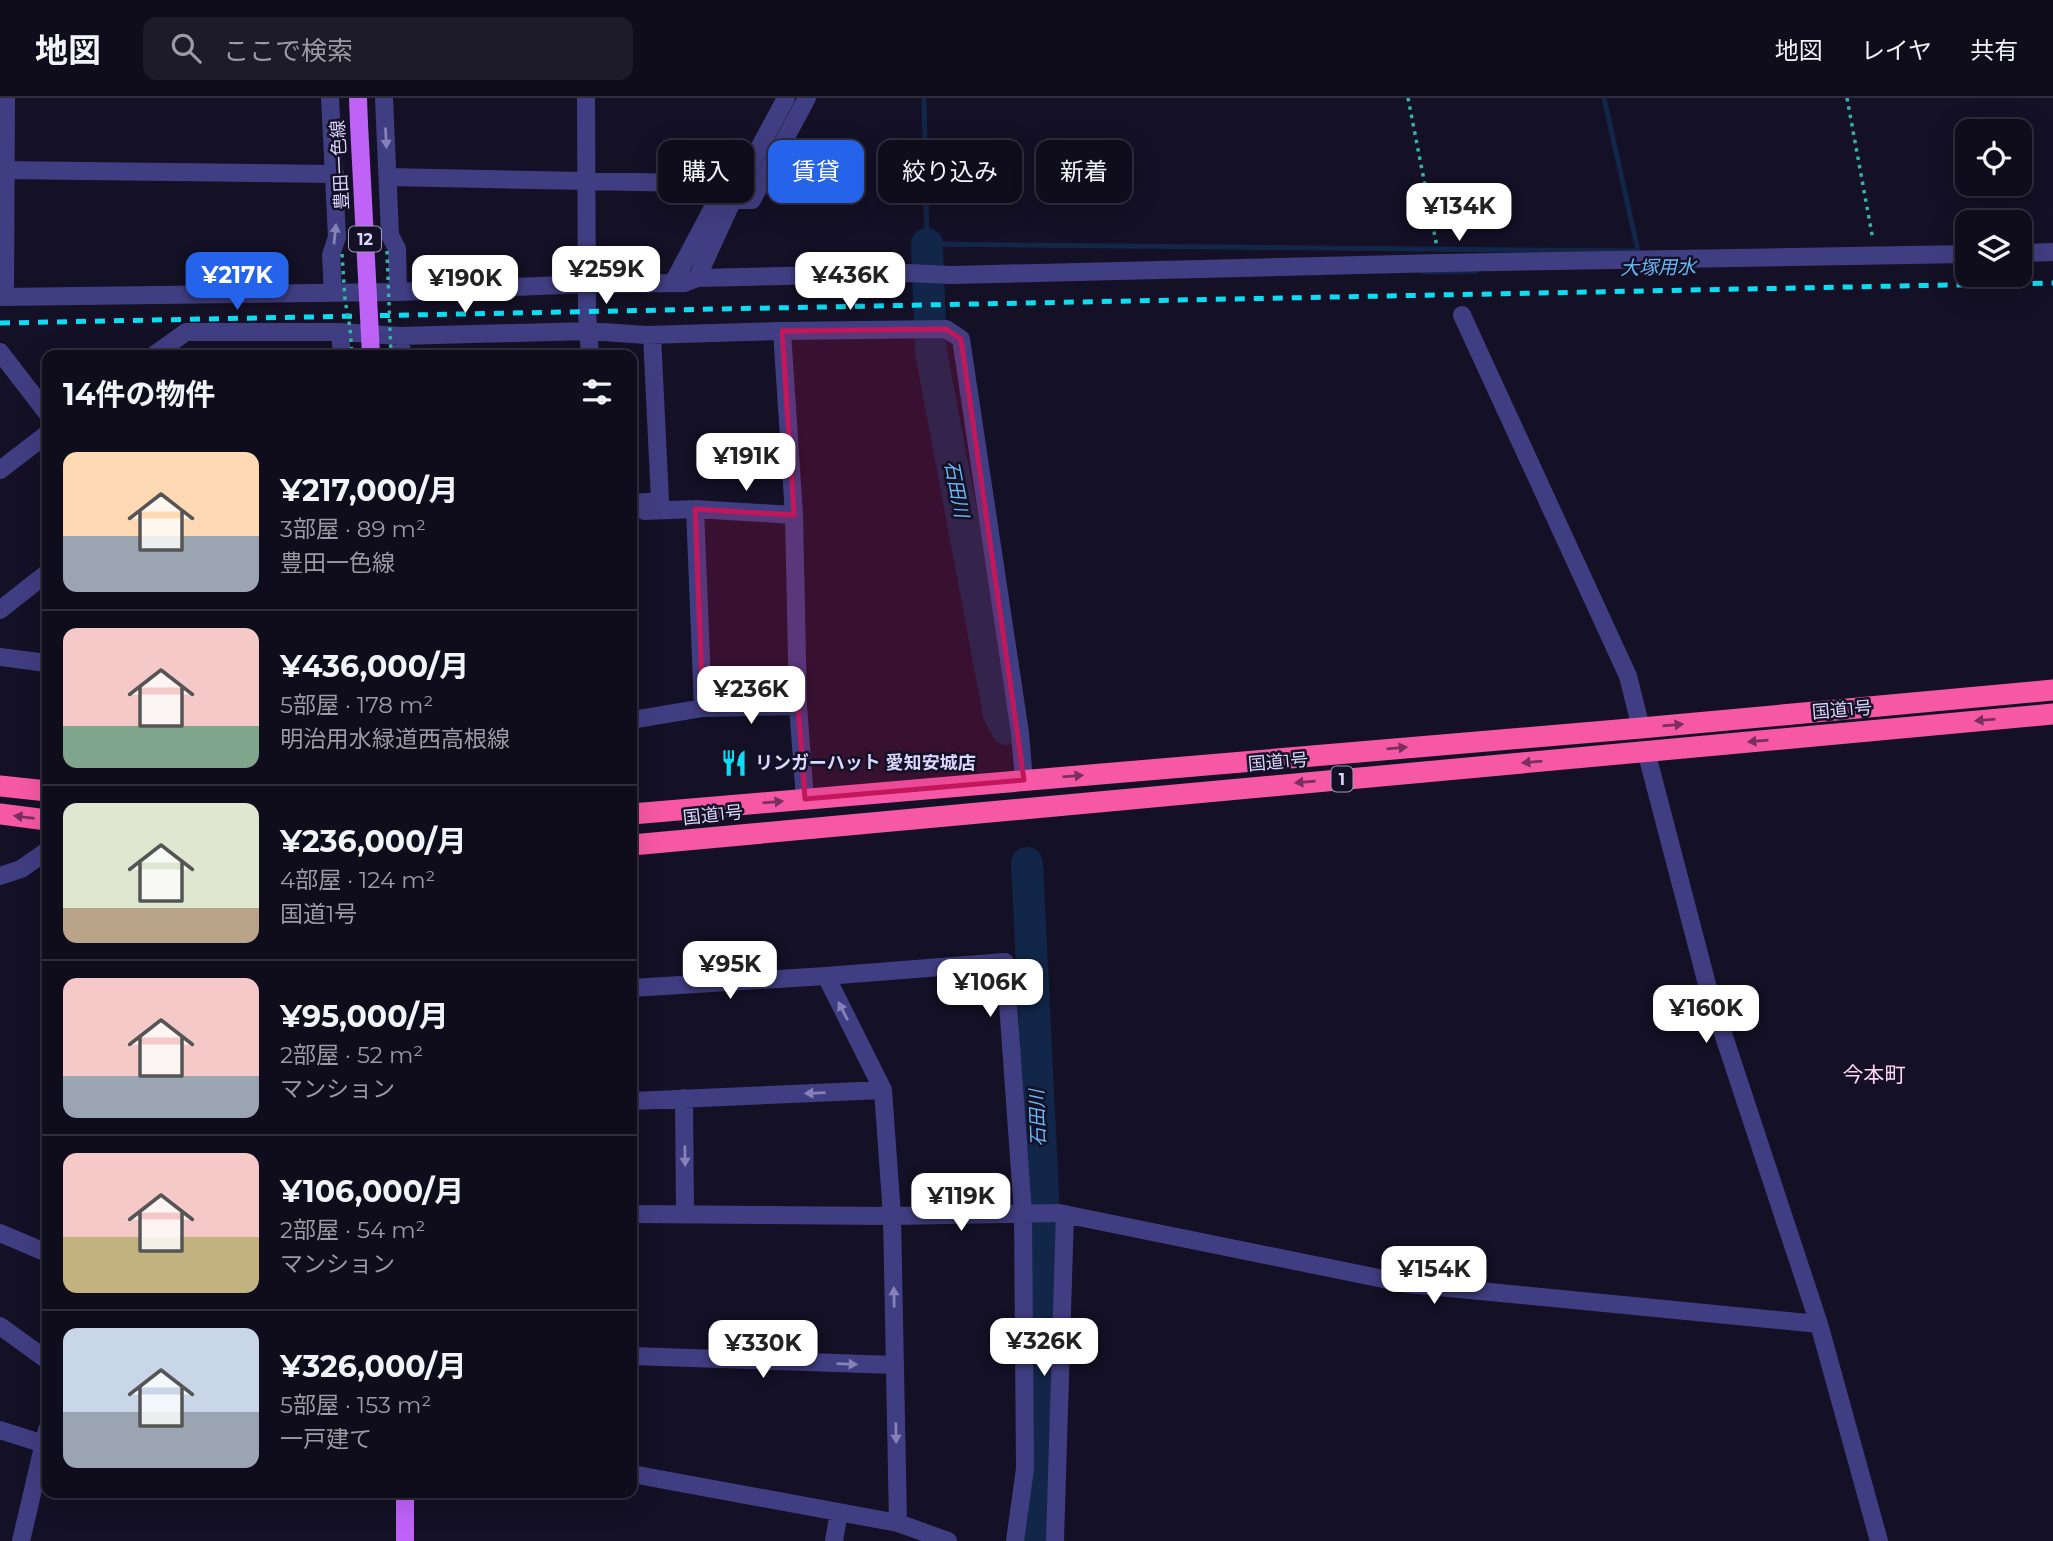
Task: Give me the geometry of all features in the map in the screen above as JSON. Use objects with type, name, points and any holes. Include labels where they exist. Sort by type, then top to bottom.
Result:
[{"type":"highway","name":"国道1号","points":[[637,814],[2053,690]]},
{"type":"highway","name":"国道1号","points":[[637,845],[2053,714]]},
{"type":"highway","points":[[0,786],[42,790]]},
{"type":"highway","points":[[0,814],[42,820]]},
{"type":"main road","name":"豊田一色線","points":[[358,98],[371,350]]},
{"type":"main road","points":[[405,1498],[405,1541]]},
{"type":"street","points":[[5,98],[2,171],[3,297],[398,292],[684,283],[697,278],[908,273],[952,275],[1955,254]]},
{"type":"street","points":[[330,98],[337,237],[331,255],[333,293]]},
{"type":"street","points":[[384,98],[390,235],[397,249],[398,292]]},
{"type":"street","points":[[586,98],[587,312],[590,350]]},
{"type":"street","points":[[754,158],[786,98]]},
{"type":"street","points":[[754,196],[807,98]]},
{"type":"street","points":[[2,171],[335,174]]},
{"type":"street","points":[[388,177],[586,182],[658,187]]},
{"type":"street","points":[[673,283],[715,203]]},
{"type":"street","points":[[697,278],[731,203]]},
{"type":"street","points":[[2032,253],[2053,252]]},
{"type":"street","points":[[1462,315],[1628,676],[1641,728]]},
{"type":"street","points":[[161,350],[186,332],[340,332],[400,336],[589,331],[652,335],[946,329],[961,339],[1020,733],[1024,780]]},
{"type":"street","points":[[782,331],[794,515],[798,706],[806,799]]},
{"type":"street","points":[[340,332],[342,350]]},
{"type":"street","points":[[637,503],[660,501],[652,335]]},
{"type":"street","points":[[400,336],[401,350]]},
{"type":"street","points":[[0,353],[42,407]]},
{"type":"street","points":[[0,470],[42,437]]},
{"type":"street","points":[[637,512],[695,509],[794,515]]},
{"type":"street","points":[[695,509],[703,708]]},
{"type":"street","points":[[0,610],[42,577]]},
{"type":"street","points":[[0,657],[42,662]]},
{"type":"street","points":[[0,668],[42,672]]},
{"type":"street","points":[[637,719],[703,708],[798,706]]},
{"type":"street","points":[[1646,751],[1708,988],[1819,1324],[1880,1541]]},
{"type":"street","points":[[0,876],[21,869],[42,854]]},
{"type":"street","points":[[637,988],[1005,962],[1026,1213],[1025,1469],[1015,1541]]},
{"type":"street","points":[[826,976],[883,1090],[892,1216],[898,1523]]},
{"type":"street","points":[[637,1101],[883,1090]]},
{"type":"street","points":[[684,1098],[685,1214]]},
{"type":"street","points":[[637,1214],[1062,1214],[1408,1284],[1819,1324]]},
{"type":"street","points":[[1055,1541],[1062,1214]]},
{"type":"street","points":[[0,1233],[42,1251]]},
{"type":"street","points":[[0,1326],[42,1356]]},
{"type":"street","points":[[637,1356],[895,1365]]},
{"type":"street","points":[[0,1430],[42,1439]]},
{"type":"street","points":[[21,1541],[42,1456]]},
{"type":"street","points":[[637,1475],[898,1523],[948,1541]]},
{"type":"street","points":[[834,1541],[839,1512]]},
{"type":"path","points":[[1408,98],[1440,263]]},
{"type":"path","points":[[1847,98],[1876,256]]},
{"type":"path","points":[[387,251],[391,350]]},
{"type":"path","points":[[342,254],[352,350]]},
{"type":"highlighted area","points":[[946,329],[961,339],[1024,780],[805,799],[798,706],[703,708],[695,509],[794,515],[782,331]]},
{"type":"waterway","points":[[924,98],[927,244],[1638,251],[1604,98]]},
{"type":"waterway","name":"石田川","points":[[927,244],[931,352],[999,714],[1007,729]]},
{"type":"waterway","name":"大塚用水","points":[[1423,272],[1476,271]]},
{"type":"waterway","name":"石田川","points":[[1027,863],[1043,1194],[1046,1345],[1033,1541]]},
{"type":"railway","points":[[0,323],[2053,283]]},
{"type":"place","name":"リンガーハット 愛知安城店","points":[[734,763]]},
{"type":"district","name":"今本町","points":[[1874,1075]]}]
